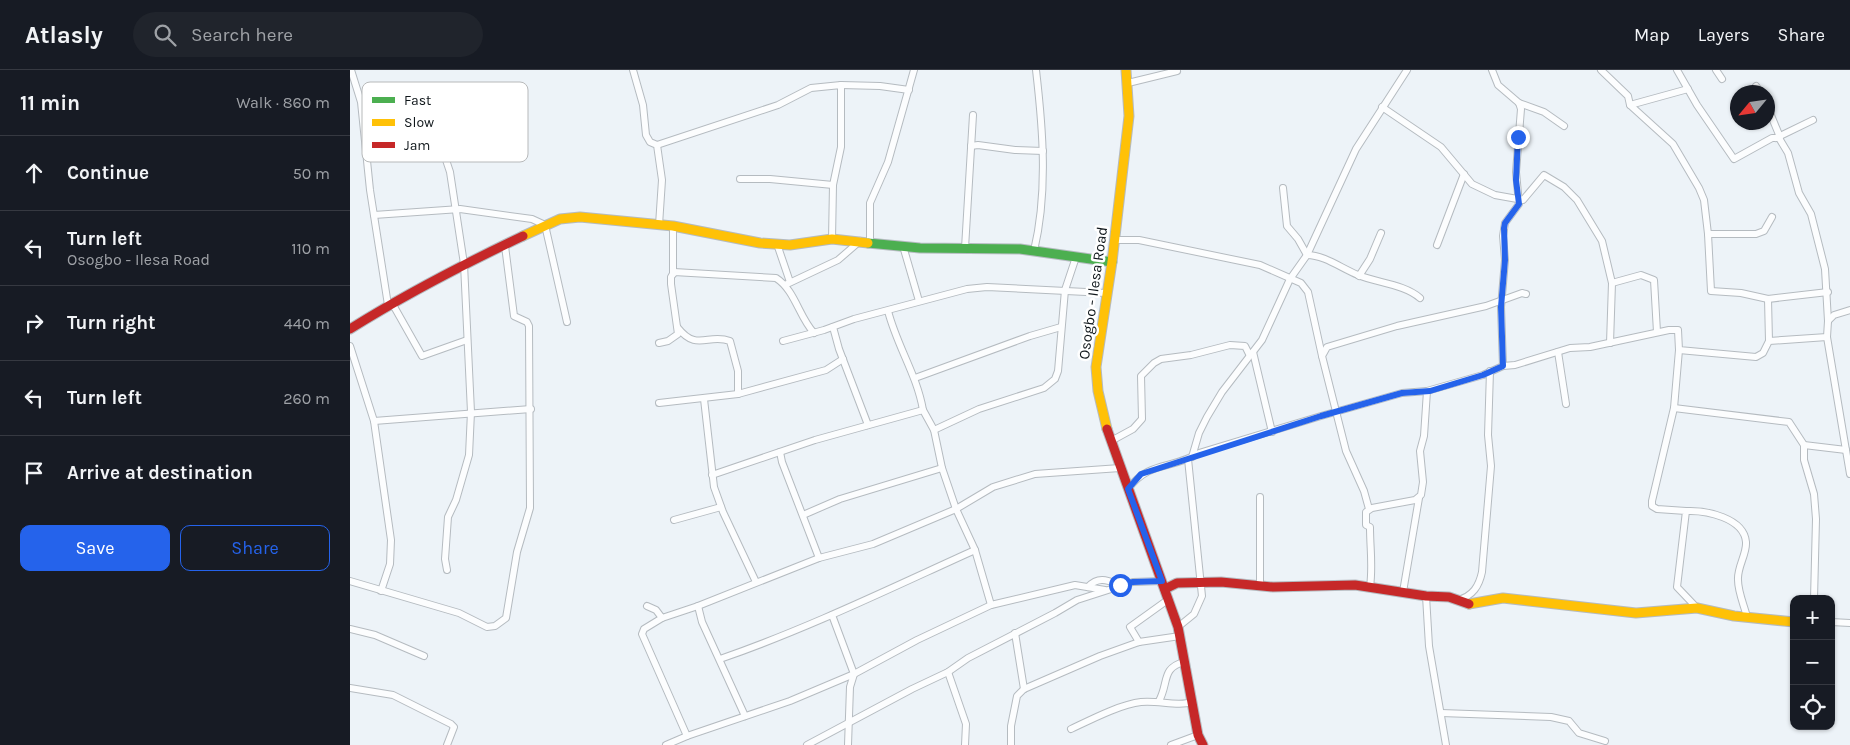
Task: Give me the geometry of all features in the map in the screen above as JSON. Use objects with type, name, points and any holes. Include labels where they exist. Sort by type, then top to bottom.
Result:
[{"type":"street","points":[[351,70],[362,102]]},
{"type":"street","points":[[633,70],[643,105],[646,135],[650,142],[657,145],[778,105],[811,88],[841,84],[909,90]]},
{"type":"street","points":[[870,242],[870,203],[888,162],[914,70]]},
{"type":"street","points":[[1034,251],[1040,224],[1043,151],[1036,70]]},
{"type":"street","name":"Osogbo - Ilesa Road","points":[[1126,70],[1128,83],[1128,130],[1112,262],[1096,366],[1101,407],[1111,442],[1179,631],[1198,735],[1203,745]]},
{"type":"street","points":[[1128,83],[1177,70]]},
{"type":"street","points":[[1011,745],[1014,708],[1017,696],[1024,689],[1100,656],[1139,642],[1179,631],[1199,607],[1202,582],[1190,458],[1199,433],[1207,417],[1269,327],[1290,279],[1306,255],[1356,149],[1406,70]]},
{"type":"street","points":[[1492,70],[1498,85],[1519,103],[1544,112],[1564,126]]},
{"type":"street","points":[[1602,70],[1628,96],[1630,105],[1673,144],[1704,200],[1712,291],[1741,293],[1768,299],[1828,292]]},
{"type":"street","points":[[1678,70],[1688,89],[1734,159],[1764,142],[1814,120]]},
{"type":"street","points":[[1716,70],[1722,79]]},
{"type":"street","points":[[832,239],[834,185],[841,147],[841,84]]},
{"type":"street","points":[[1630,105],[1688,89]]},
{"type":"street","points":[[1503,366],[1504,228],[1505,223],[1519,204],[1517,198],[1516,164],[1521,109],[1519,103]]},
{"type":"street","points":[[1382,107],[1440,147],[1472,184],[1487,192],[1523,200],[1542,176],[1564,187],[1577,200],[1602,241],[1612,283],[1610,343]]},
{"type":"street","points":[[965,248],[974,115]]},
{"type":"street","points":[[1775,128],[1788,153],[1799,193],[1811,214],[1823,261],[1828,292],[1826,306],[1828,321],[1827,337],[1850,474]]},
{"type":"street","points":[[657,145],[662,180],[659,225]]},
{"type":"street","points":[[972,146],[1043,151]]},
{"type":"street","points":[[368,162],[374,215],[390,304],[422,356],[467,340]]},
{"type":"street","points":[[447,162],[450,172],[464,264],[470,412],[469,454],[456,500],[448,517],[445,559],[447,570]]},
{"type":"street","points":[[1437,245],[1464,174]]},
{"type":"street","points":[[740,179],[770,179],[834,185]]},
{"type":"street","points":[[1283,188],[1287,226],[1298,239],[1306,255]]},
{"type":"street","points":[[374,215],[455,209],[532,218],[545,225],[567,322]]},
{"type":"street","points":[[350,329],[390,304],[464,264],[545,225],[560,219],[580,217],[673,226],[777,244],[832,239],[903,246],[1034,251],[1112,262]]},
{"type":"street","points":[[1708,234],[1756,234],[1764,231],[1772,217]]},
{"type":"street","points":[[673,226],[673,274],[671,284],[678,328],[686,338],[694,341],[730,341],[738,371],[738,394]]},
{"type":"street","points":[[1359,276],[1370,259],[1381,233]]},
{"type":"street","points":[[1114,240],[1139,240],[1255,263],[1302,283],[1308,292],[1336,412],[1344,433],[1346,451],[1366,497],[1369,509],[1366,525],[1370,527],[1373,570],[1370,587]]},
{"type":"street","points":[[673,274],[686,272],[767,276],[788,283],[812,275],[838,260],[860,241]]},
{"type":"street","points":[[777,244],[788,283],[807,325],[814,333]]},
{"type":"street","points":[[350,582],[458,613],[487,627],[494,626],[506,618],[517,552],[530,508],[531,409],[529,326],[527,322],[514,316],[504,246]]},
{"type":"street","points":[[903,246],[919,301]]},
{"type":"street","points":[[1306,255],[1320,258],[1359,276],[1407,290],[1420,298]]},
{"type":"street","points":[[934,430],[979,409],[1044,388],[1052,383],[1058,371],[1065,290],[1076,257]]},
{"type":"street","points":[[1612,283],[1642,274],[1654,280],[1657,332]]},
{"type":"street","points":[[783,341],[946,293],[987,287],[1106,293]]},
{"type":"street","points":[[1322,356],[1327,347],[1333,345],[1397,326],[1486,306],[1522,293],[1526,294]]},
{"type":"street","points":[[1679,350],[1761,356],[1769,341],[1768,299]]},
{"type":"street","points":[[1828,321],[1834,315],[1850,310]]},
{"type":"street","points":[[888,311],[900,347],[915,378],[923,410],[934,430],[942,468],[956,509],[975,550],[991,605]]},
{"type":"street","points":[[833,327],[868,425]]},
{"type":"street","points":[[915,378],[1030,336],[1061,327]]},
{"type":"street","points":[[659,343],[674,338],[678,328]]},
{"type":"street","points":[[1128,489],[1141,474],[1190,458],[1199,453],[1336,412],[1402,393],[1427,390],[1503,366],[1516,365],[1558,352],[1657,332],[1678,330],[1680,333],[1674,408],[1652,506],[1657,509],[1712,514],[1740,527],[1744,532],[1746,544],[1738,572],[1738,582],[1746,618]]},
{"type":"street","points":[[1769,341],[1827,337]]},
{"type":"street","points":[[1111,442],[1133,429],[1142,419],[1141,376],[1154,363],[1161,359],[1191,355],[1230,345],[1245,346],[1251,353],[1272,432]]},
{"type":"street","points":[[350,346],[374,421],[391,540],[390,564],[381,591]]},
{"type":"street","points":[[1558,352],[1566,404]]},
{"type":"street","points":[[659,403],[738,394],[826,370],[843,359]]},
{"type":"street","points":[[1457,600],[1469,596],[1480,584],[1482,572],[1490,466],[1488,435],[1490,371]]},
{"type":"street","points":[[1403,592],[1419,498],[1422,492],[1420,451],[1424,436],[1427,390]]},
{"type":"street","points":[[704,399],[712,474],[721,507],[756,582]]},
{"type":"street","points":[[1674,408],[1789,422],[1804,445],[1804,460],[1814,494],[1816,520],[1814,595]]},
{"type":"street","points":[[374,421],[470,412],[531,409]]},
{"type":"street","points":[[712,474],[868,425],[923,410]]},
{"type":"street","points":[[1804,445],[1846,450]]},
{"type":"street","points":[[780,452],[782,462],[819,558]]},
{"type":"street","points":[[803,515],[840,499],[942,468]]},
{"type":"street","points":[[687,736],[642,634],[644,628],[662,618],[698,606],[819,558],[873,544],[956,509],[993,487],[1035,474],[1120,468]]},
{"type":"street","points":[[1260,497],[1260,586]]},
{"type":"street","points":[[1369,509],[1419,498]]},
{"type":"street","points":[[674,520],[721,507]]},
{"type":"street","points":[[1686,511],[1677,587],[1697,608]]},
{"type":"street","points":[[720,659],[756,647],[975,550]]},
{"type":"street","points":[[1088,587],[1093,581],[1101,579],[1120,585]]},
{"type":"street","points":[[807,745],[850,721],[948,672],[968,658],[1077,600],[1133,582],[1164,585],[1202,582],[1260,586],[1340,584],[1426,596],[1449,597],[1476,605],[1504,598],[1636,613],[1697,608],[1746,618],[1790,622]]},
{"type":"street","points":[[666,745],[854,674],[917,640],[991,605],[1075,585],[1105,590]]},
{"type":"street","points":[[1426,596],[1429,646],[1446,745]]},
{"type":"street","points":[[1139,642],[1130,627],[1169,599]]},
{"type":"street","points":[[646,606],[656,610],[662,618]]},
{"type":"street","points":[[698,606],[702,622],[745,716]]},
{"type":"street","points":[[832,614],[854,674],[850,687],[848,745]]},
{"type":"street","points":[[1835,622],[1850,622]]},
{"type":"street","points":[[350,629],[374,635],[424,656]]},
{"type":"street","points":[[1016,633],[1024,689]]},
{"type":"street","points":[[1159,701],[1164,692],[1169,669],[1175,664],[1184,662]]},
{"type":"street","points":[[948,672],[966,724],[965,745]]},
{"type":"street","points":[[350,688],[393,695],[451,724],[454,728],[447,745]]},
{"type":"street","points":[[1071,729],[1135,703],[1159,701],[1180,704],[1192,702]]},
{"type":"street","points":[[1440,713],[1551,717],[1569,721],[1579,732],[1605,741]]},
{"type":"street","points":[[1171,745],[1198,735]]},
{"type":"traffic: fast","points":[[868,243],[920,248],[1020,249],[1112,262]]},
{"type":"traffic: slow","points":[[1107,429],[1098,391],[1096,367],[1112,262],[1129,116],[1126,70]]},
{"type":"traffic: slow","points":[[523,236],[560,219],[580,217],[673,226],[760,243],[790,245],[832,239],[868,243]]},
{"type":"traffic: slow","points":[[1469,604],[1503,598],[1636,613],[1697,608],[1734,616],[1790,622]]},
{"type":"traffic: jam","points":[[350,329],[435,280],[523,236]]},
{"type":"traffic: jam","points":[[1107,429],[1178,627],[1198,735],[1203,745]]},
{"type":"traffic: jam","points":[[1165,589],[1177,583],[1221,582],[1273,587],[1355,585],[1426,596],[1449,597],[1469,604]]},
{"type":"route","points":[[1120,585],[1133,582],[1162,581],[1128,489],[1141,474],[1188,459],[1199,453],[1321,416],[1402,393],[1430,391],[1444,385],[1483,375],[1503,366],[1501,307],[1506,253],[1504,236],[1505,223],[1519,204],[1516,180],[1518,137]]}]
